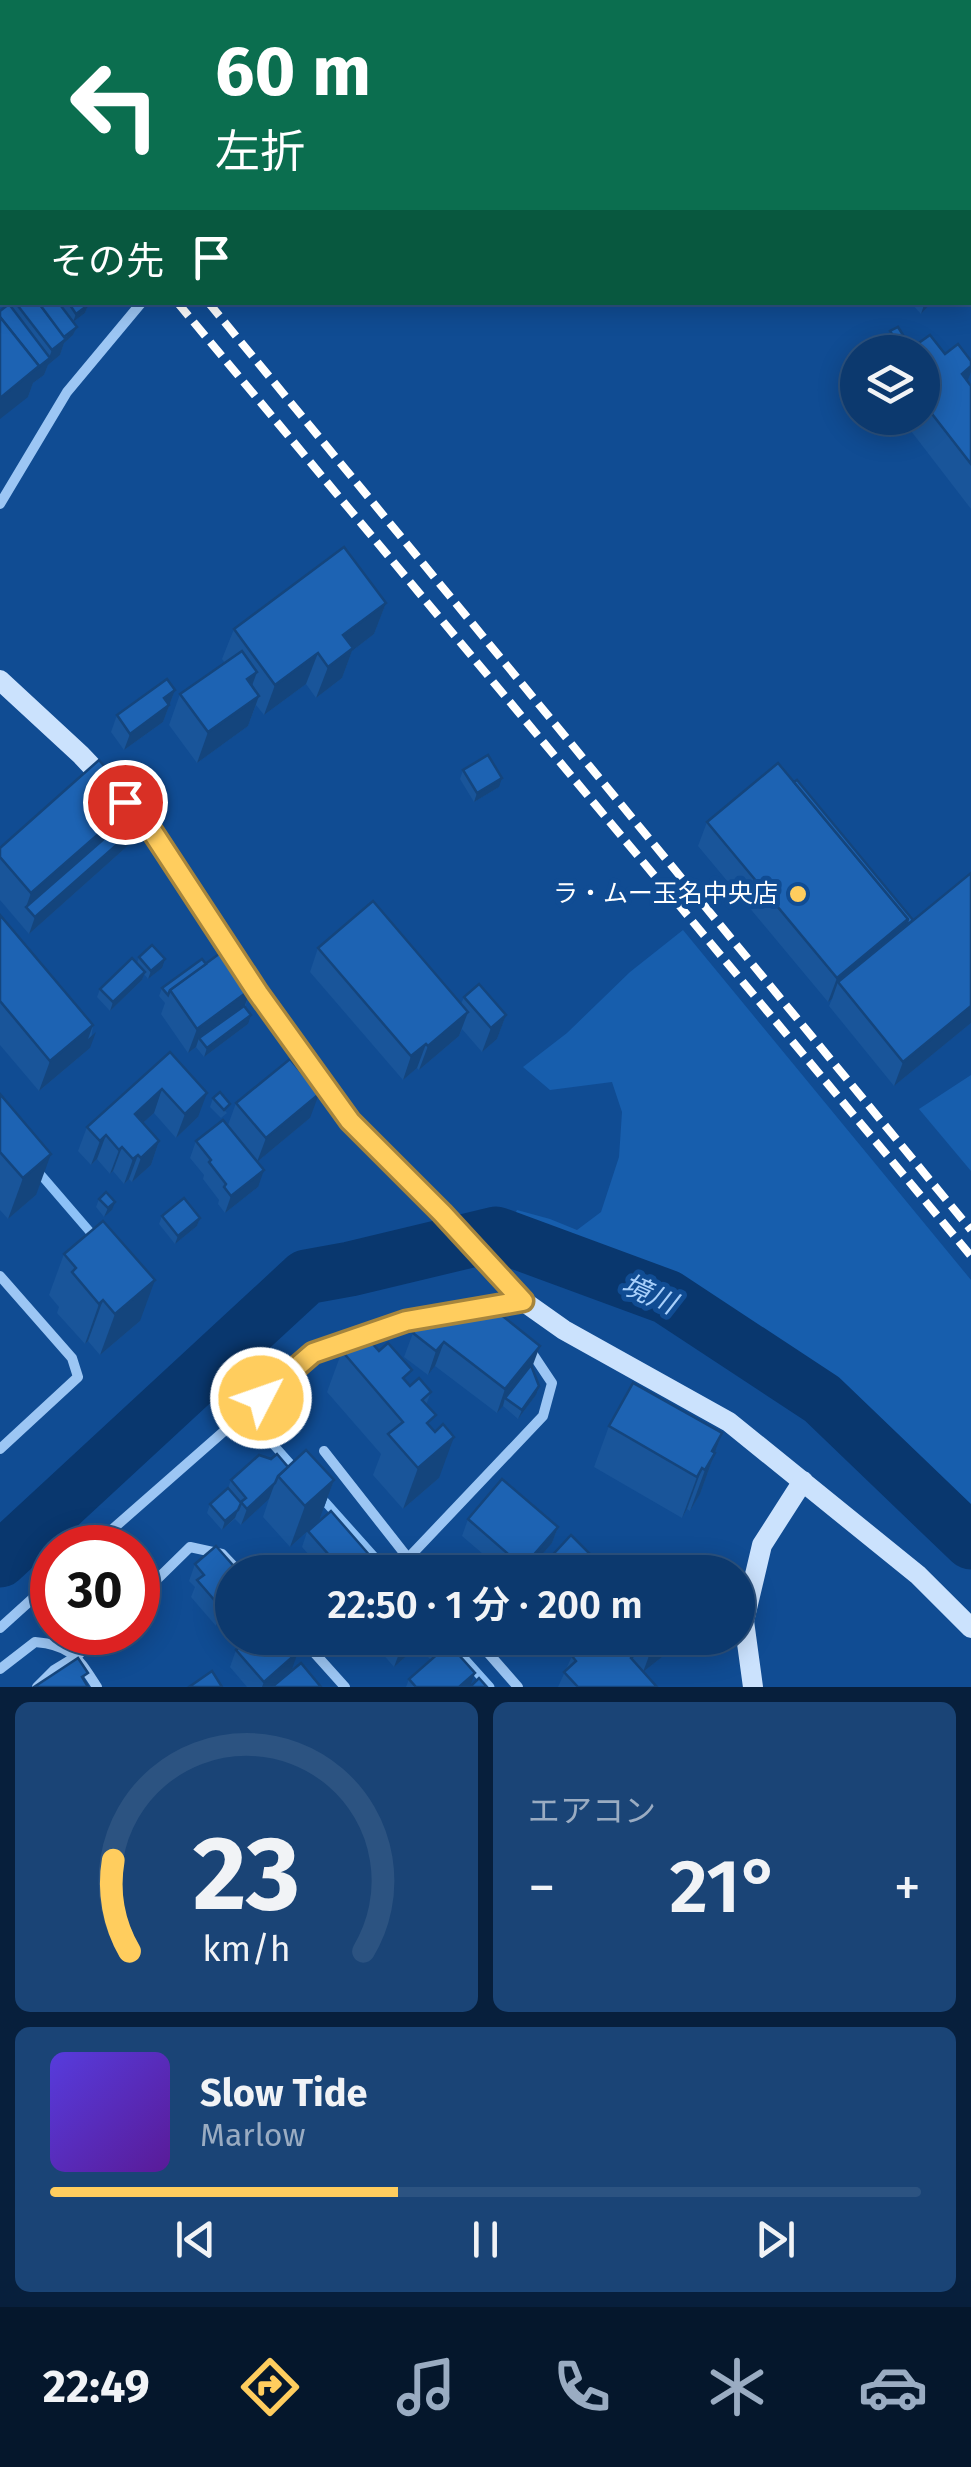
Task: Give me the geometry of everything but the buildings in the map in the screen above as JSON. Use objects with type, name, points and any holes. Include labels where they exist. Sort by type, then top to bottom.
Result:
[{"type":"street","points":[[0,504],[67,392],[140,305]]},
{"type":"street","points":[[0,680],[81,755],[148,825],[258,993],[350,1121],[442,1213],[505,1284],[564,1330],[729,1422],[918,1575],[971,1628]]},
{"type":"street","points":[[0,1276],[72,1358],[78,1377],[0,1449]]},
{"type":"street","points":[[472,1309],[523,1301]]},
{"type":"street","points":[[489,1306],[502,1320]]},
{"type":"street","points":[[117,1525],[313,1353],[406,1321],[456,1312]]},
{"type":"street","points":[[412,1555],[543,1416],[552,1383],[528,1348]]},
{"type":"street","points":[[324,1451],[393,1555]]},
{"type":"street","points":[[753,1687],[744,1621],[762,1545],[803,1481]]},
{"type":"street","points":[[160,1576],[190,1547],[223,1555]]},
{"type":"street","points":[[0,1628],[30,1601]]},
{"type":"street","points":[[0,1669],[35,1642],[52,1643],[77,1656],[97,1687]]},
{"type":"street","points":[[317,1655],[344,1687]]},
{"type":"street","points":[[490,1655],[518,1687]]},
{"type":"street","points":[[36,1687],[77,1656]]},
{"type":"shaded area","points":[[683,930],[971,1280],[971,1542],[822,1399],[667,1297],[496,1234],[517,1210],[577,1230],[601,1212],[619,1157],[622,1112],[612,1082],[550,1090],[523,1067]]},
{"type":"shaded area","points":[[971,1075],[971,1171],[919,1109]]},
{"type":"waterway","points":[[35,1168],[97,1240]]},
{"type":"waterway","name":"境川","points":[[0,1560],[306,1277],[496,1234],[667,1297],[822,1399],[971,1542]]},
{"type":"waterway","points":[[263,1433],[296,1470]]},
{"type":"waterway","points":[[320,1496],[373,1555]]},
{"type":"waterway","points":[[461,1655],[490,1687]]},
{"type":"railway","points":[[179,305],[971,1256]]},
{"type":"railway","points":[[210,305],[971,1230]]},
{"type":"place","name":"ラ・ムー玉名中央店","points":[[798,894]]},
{"type":"route","points":[[125,802],[148,825],[258,993],[350,1121],[523,1301],[406,1321],[313,1353],[261,1398]]}]
